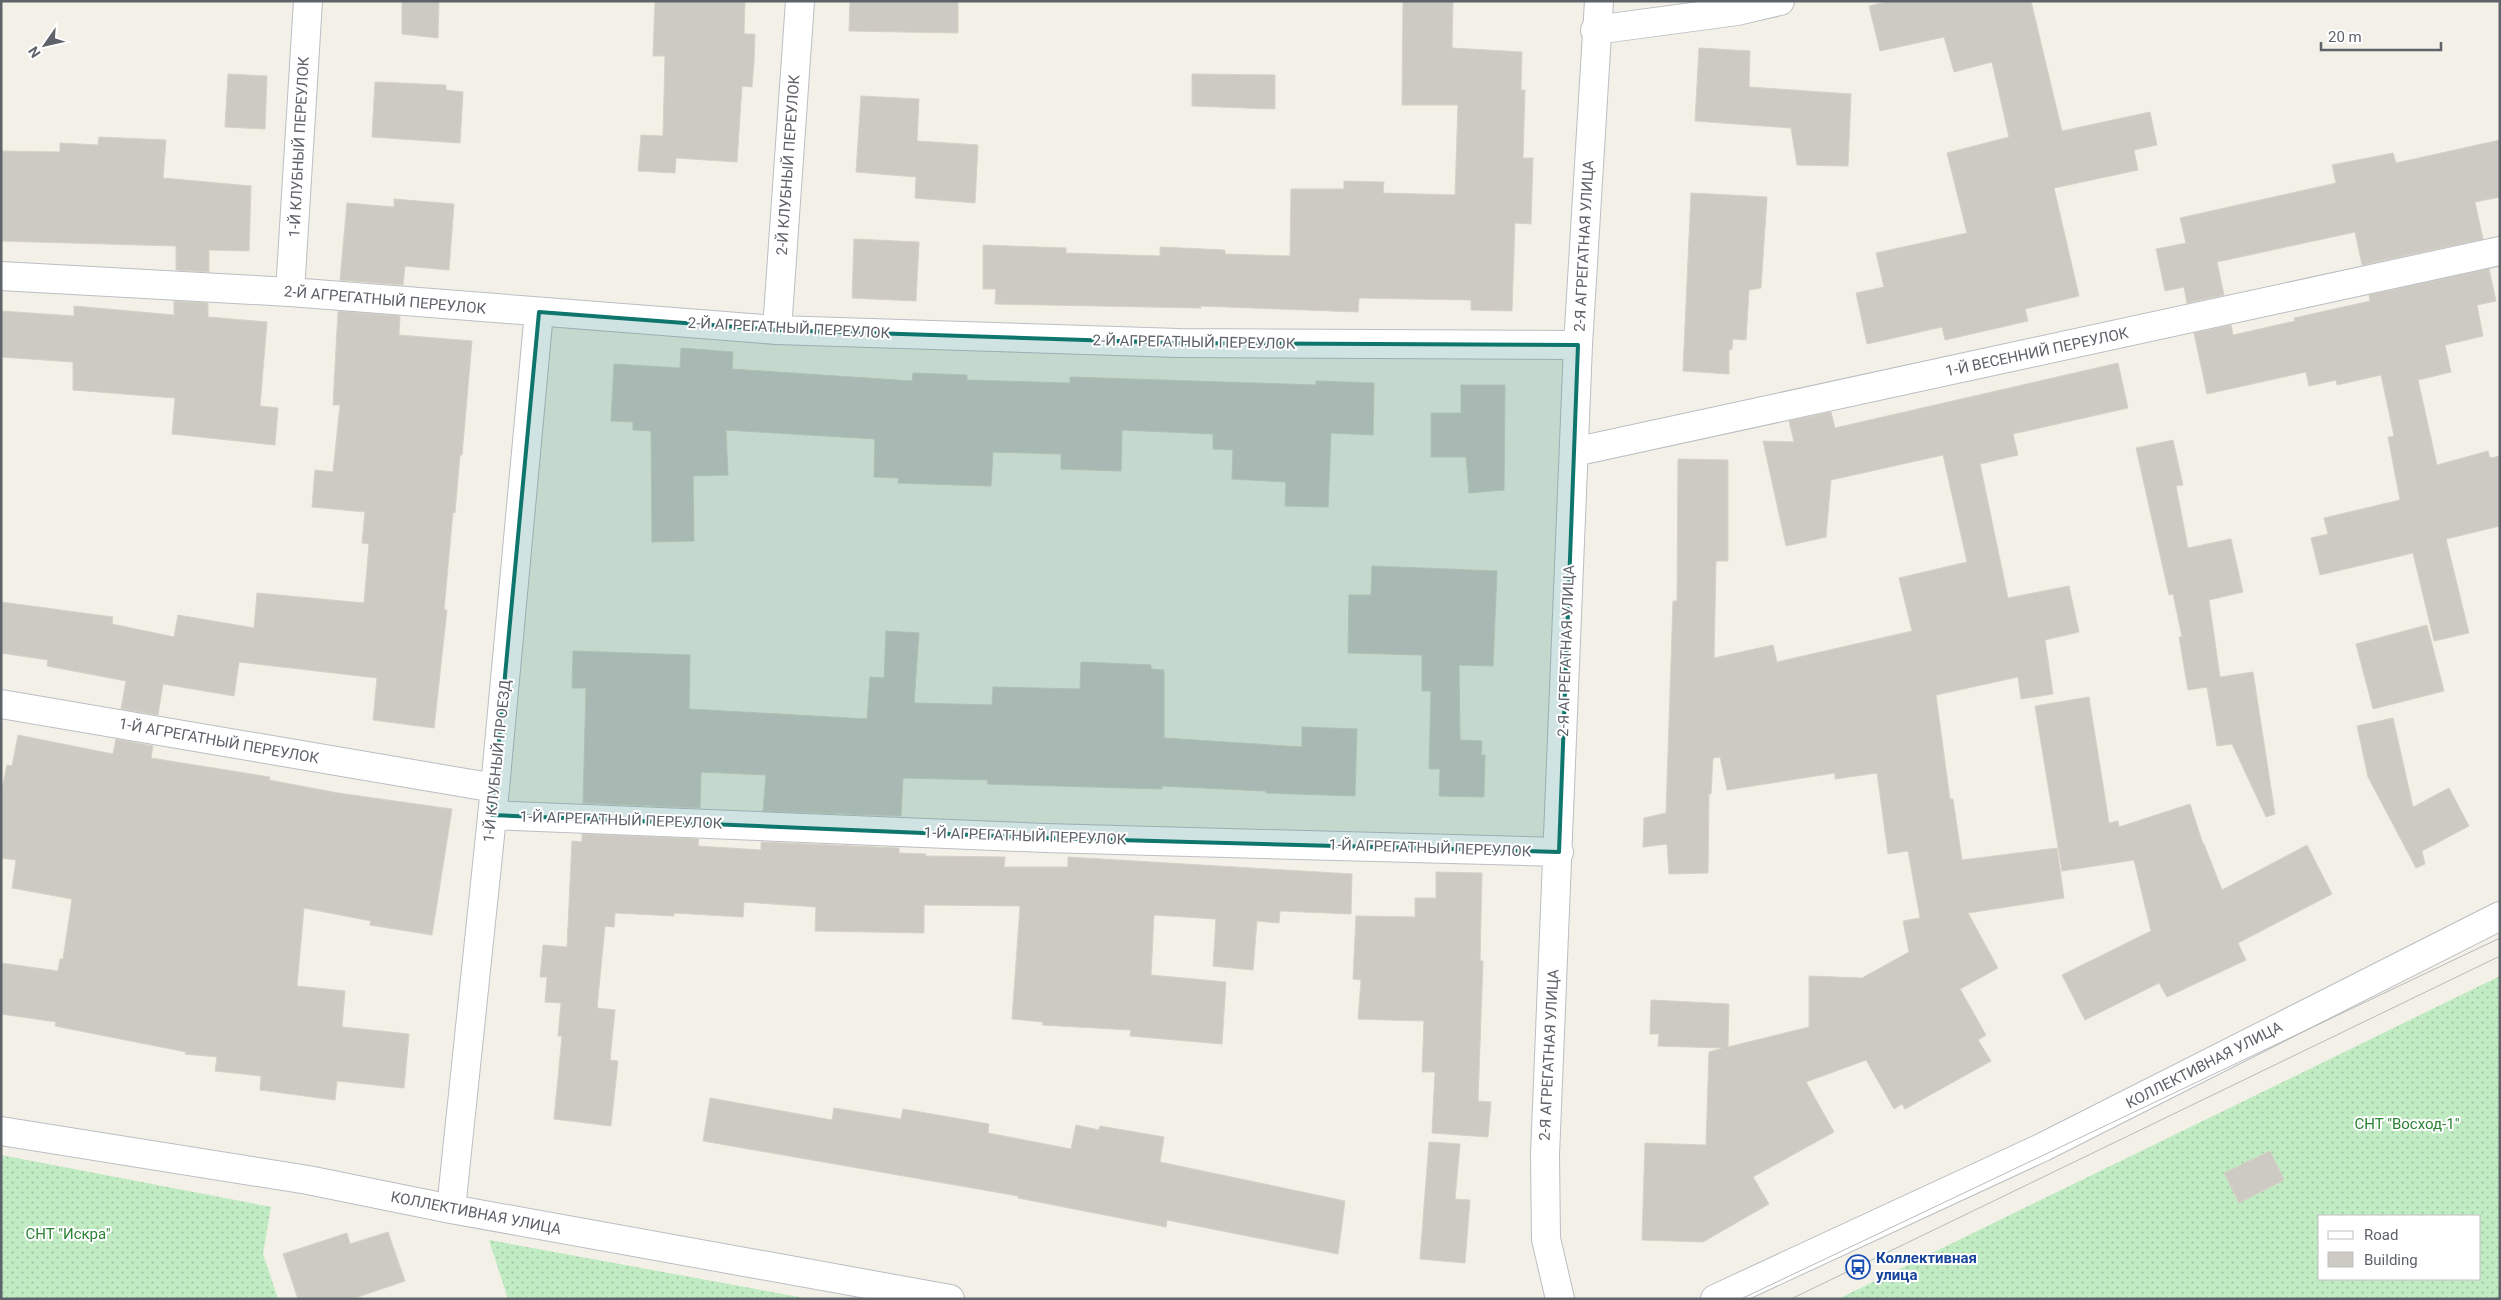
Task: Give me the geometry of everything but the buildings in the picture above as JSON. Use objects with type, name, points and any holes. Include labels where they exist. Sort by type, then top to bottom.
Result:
[{"type":"street","name":"1-Й КЛУБНЫЙ ПЕРЕУЛОК","points":[[290,292],[308,1]]},
{"type":"street","name":"2-Й КЛУБНЫЙ ПЕРЕУЛОК","points":[[777,330],[800,1]]},
{"type":"street","name":"2-Я АГРЕГАТНАЯ УЛИЦА","points":[[1560,1299],[1546,1239],[1545,1155],[1559,852],[1578,345],[1595,30],[1599,1]]},
{"type":"street","points":[[1595,30],[1737,11],[1780,1]]},
{"type":"street","name":"1-Й ВЕСЕННИЙ ПЕРЕУЛОК","points":[[1574,452],[2500,252]]},
{"type":"street","name":"2-Й АГРЕГАТНЫЙ ПЕРЕУЛОК","points":[[1,276],[290,292],[777,330],[1178,343],[1578,345]]},
{"type":"street","name":"1-Й КЛУБНЫЙ ПРОЕЗД","points":[[452,1209],[495,788],[539,312]]},
{"type":"street","name":"1-Й АГРЕГАТНЫЙ ПЕРЕУЛОК","points":[[1,704],[495,788]]},
{"type":"street","name":"1-Й АГРЕГАТНЫЙ ПЕРЕУЛОК","points":[[492,815],[1044,838],[1559,852]]},
{"type":"street","name":"КОЛЛЕКТИВНАЯ УЛИЦА","points":[[1715,1299],[2043,1147],[2500,916]]},
{"type":"street","name":"КОЛЛЕКТИВНАЯ УЛИЦА","points":[[1,1130],[308,1180],[452,1209],[950,1299]]},
{"type":"highlighted area","points":[[539,312],[777,330],[1178,343],[1578,345],[1559,852],[1045,838],[492,815]]},
{"type":"green space","name":"СНТ \"Восход-1\"","points":[[2500,976],[2500,1299],[1838,1299]]},
{"type":"green space","name":"СНТ \"Искра\"","points":[[1,1155],[271,1207],[263,1254],[278,1299],[1,1299]]},
{"type":"green space","points":[[489,1240],[810,1299],[508,1299]]},
{"type":"tram line","points":[[1741,1299],[2500,938]]},
{"type":"tram line","points":[[1791,1299],[2500,956]]},
{"type":"place","name":"Коллективная улица","points":[[1858,1267]]}]
